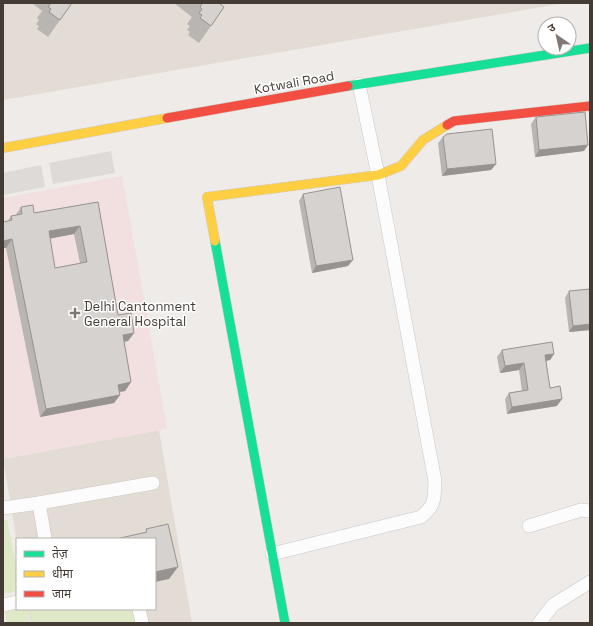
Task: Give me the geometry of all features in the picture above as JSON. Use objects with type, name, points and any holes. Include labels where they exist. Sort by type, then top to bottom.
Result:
[{"type":"street","name":"Kotwali Road","points":[[3,148],[359,84],[590,48]]},
{"type":"street","points":[[272,554],[421,517],[431,508],[434,498],[435,481],[378,175],[359,84]]},
{"type":"street","points":[[285,623],[207,198],[378,175],[401,166],[423,140],[454,121],[590,106]]},
{"type":"street","points":[[3,508],[153,483]]},
{"type":"street","points":[[39,503],[45,538]]},
{"type":"street","points":[[529,526],[580,510],[590,511]]},
{"type":"street","points":[[539,623],[553,605],[590,582]]},
{"type":"street","points":[[3,604],[16,602]]},
{"type":"street","points":[[140,610],[142,623]]},
{"type":"shaded area","points":[[3,3],[565,3],[3,100]]},
{"type":"shaded area","points":[[111,151],[115,173],[53,184],[49,163]]},
{"type":"shaded area","points":[[41,165],[45,187],[3,195],[3,173]]},
{"type":"shaded area","name":"Delhi Cantonment General Hospital","points":[[122,176],[167,429],[3,459],[3,198]]},
{"type":"shaded area","points":[[159,430],[192,623],[31,623],[28,610],[156,610],[156,538],[16,538],[3,459]]},
{"type":"green space","points":[[3,520],[7,520],[16,564],[16,591],[3,594]]},
{"type":"green space","points":[[16,609],[28,610],[30,623],[7,623],[5,612]]},
{"type":"green space","points":[[30,610],[133,610],[136,623],[33,623]]},
{"type":"building","points":[[51,3],[72,3],[60,20],[49,12],[51,9],[48,7]]},
{"type":"building","points":[[202,3],[221,3],[220,4],[224,7],[211,26],[200,18],[202,15],[199,13],[202,9],[200,7]]},
{"type":"building","points":[[585,112],[588,145],[539,150],[536,117]]},
{"type":"building","points":[[492,129],[496,164],[447,169],[443,137],[447,134]]},
{"type":"building","points":[[340,187],[353,260],[316,266],[303,194]]},
{"type":"building","points":[[98,202],[118,315],[131,313],[134,333],[123,335],[131,382],[118,385],[120,395],[46,409],[12,239],[3,241],[3,222],[12,220],[11,216],[22,214],[21,207],[33,205],[34,213]],"holes":[[[80,226],[87,262],[55,268],[49,231]]]},
{"type":"building","points":[[590,289],[590,324],[573,326],[569,291]]},
{"type":"building","points":[[552,342],[554,354],[545,355],[550,388],[560,386],[562,399],[512,407],[509,393],[528,390],[524,363],[505,366],[502,350]]},
{"type":"building","points":[[168,524],[178,567],[156,572],[156,538],[120,538],[147,532],[146,529]]},
{"type":"traffic: fast","points":[[348,86],[590,48]]},
{"type":"traffic: fast","points":[[215,241],[285,623]]},
{"type":"traffic: slow","points":[[3,148],[167,118]]},
{"type":"traffic: slow","points":[[215,241],[207,197],[378,175],[401,166],[423,140],[447,125]]},
{"type":"traffic: jam","points":[[167,118],[348,86]]},
{"type":"traffic: jam","points":[[447,125],[454,121],[590,106]]},
{"type":"place","name":"Delhi Cantonment General Hospital","points":[[75,313]]}]
